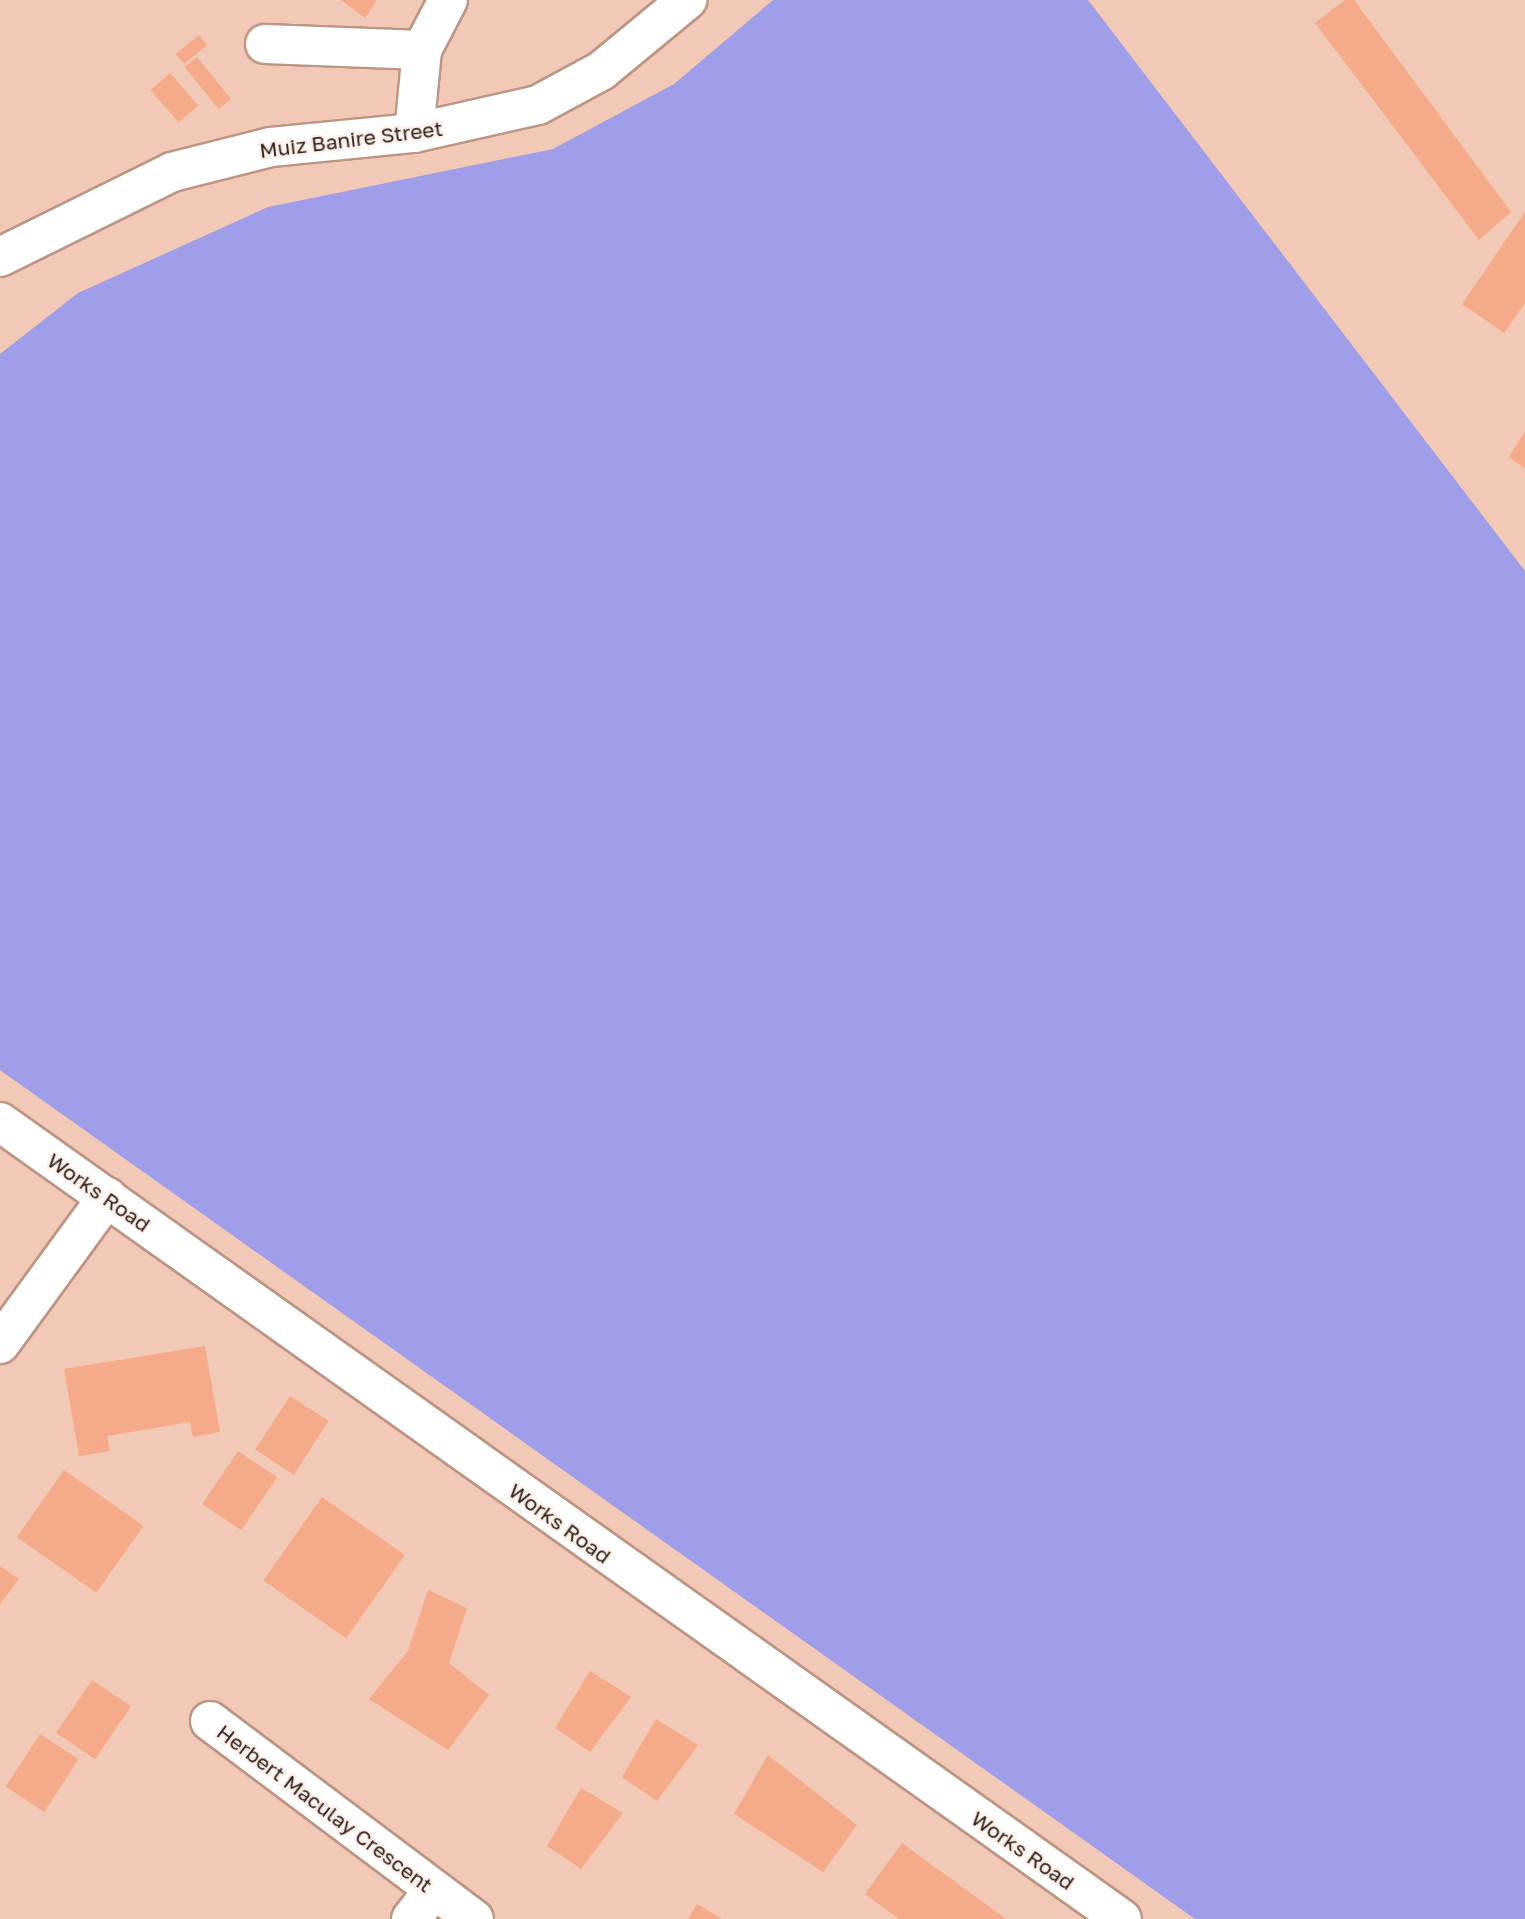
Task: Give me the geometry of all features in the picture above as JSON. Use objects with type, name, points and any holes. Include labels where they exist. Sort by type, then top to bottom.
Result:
[{"type":"main road","points":[[414,133],[422,50],[448,0]]},
{"type":"main road","name":"Muiz Banire Street","points":[[0,257],[172,172],[271,147],[414,133],[538,105],[601,71],[687,0]]},
{"type":"main road","points":[[265,44],[422,50]]},
{"type":"main road","name":"Works Road","points":[[0,1122],[1122,1919]]},
{"type":"main road","points":[[0,1344],[107,1198]]},
{"type":"main road","name":"Herbert Maculay Crescent","points":[[210,1721],[422,1905],[474,1919]]},
{"type":"shaded area","points":[[773,0],[1088,0],[1525,571],[1525,1919],[1195,1919],[0,1070],[0,354],[78,293],[268,207],[553,149],[674,84]]},
{"type":"building","points":[[341,0],[377,0],[365,18]]},
{"type":"building","points":[[1345,0],[1354,0],[1511,212],[1479,240],[1315,23]]},
{"type":"building","points":[[199,35],[207,45],[184,64],[176,54]]},
{"type":"building","points":[[197,57],[231,99],[219,109],[185,67]]},
{"type":"building","points":[[170,73],[198,105],[179,123],[150,90]]},
{"type":"building","points":[[1525,212],[1525,303],[1504,333],[1462,304]]},
{"type":"building","points":[[1525,431],[1525,468],[1509,457]]},
{"type":"building","points":[[205,1346],[220,1432],[193,1437],[190,1422],[107,1436],[110,1451],[79,1456],[64,1369]]},
{"type":"building","points":[[290,1396],[329,1421],[294,1475],[255,1450]]},
{"type":"building","points":[[238,1451],[277,1477],[241,1530],[202,1504]]},
{"type":"building","points":[[64,1470],[143,1526],[96,1593],[17,1537]]},
{"type":"building","points":[[322,1497],[405,1555],[346,1638],[263,1581]]},
{"type":"building","points":[[0,1566],[19,1579],[0,1604]]},
{"type":"building","points":[[428,1590],[467,1608],[449,1663],[489,1695],[448,1750],[369,1699],[408,1651]]},
{"type":"building","points":[[590,1671],[631,1697],[590,1752],[555,1728]]},
{"type":"building","points":[[92,1680],[131,1706],[95,1759],[56,1733]]},
{"type":"building","points":[[656,1719],[698,1745],[657,1801],[622,1777]]},
{"type":"building","points":[[40,1734],[79,1759],[44,1812],[6,1787]]},
{"type":"building","points":[[768,1755],[857,1825],[823,1872],[734,1814]]},
{"type":"building","points":[[581,1788],[623,1813],[581,1869],[547,1846]]},
{"type":"building","points":[[902,1843],[1006,1919],[899,1919],[865,1894]]},
{"type":"building","points":[[697,1904],[722,1919],[688,1919]]}]
